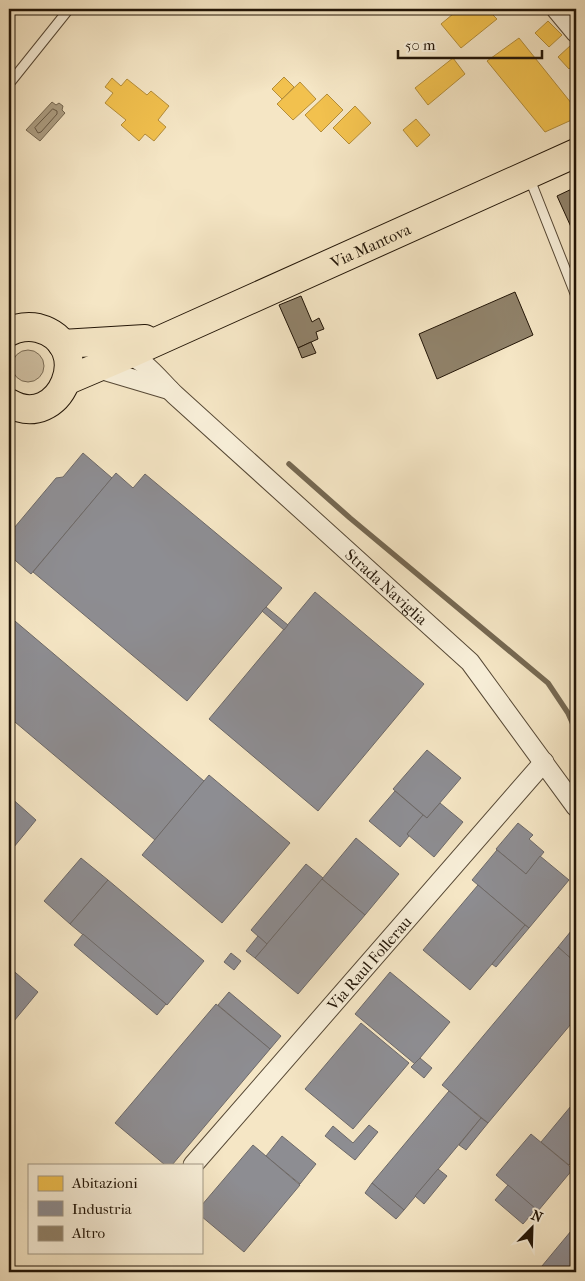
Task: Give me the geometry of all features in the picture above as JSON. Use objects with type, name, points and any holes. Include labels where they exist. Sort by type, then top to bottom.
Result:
[{"type":"main road","name":"Via Mantova","points":[[9,403],[23,408],[35,408],[46,404],[63,390],[68,380],[576,153]]},
{"type":"main road","points":[[14,326],[34,327],[45,330],[65,344],[68,355],[68,380]]},
{"type":"main road","name":"Via Mantova","points":[[65,344],[164,338]]},
{"type":"street","points":[[556,9],[576,33]]},
{"type":"street","name":"Strada Naviglia","points":[[65,344],[129,354],[154,373],[170,390],[470,662],[576,807]]},
{"type":"street","name":"Strada Naviglia","points":[[96,368],[170,390]]},
{"type":"street","name":"Via Raul Follerau","points":[[194,1164],[544,762]]},
{"type":"lane","points":[[9,84],[69,9]]},
{"type":"lane","points":[[528,175],[576,296]]},
{"type":"shaded area","points":[[28,350],[39,355],[44,366],[39,377],[28,382],[17,377],[12,366],[17,355]]},
{"type":"water","points":[[52,102],[63,106],[62,110],[65,113],[40,141],[26,130]]},
{"type":"building: Abitazioni","points":[[459,9],[501,9],[493,15],[497,19],[461,48],[441,24]]},
{"type":"building: Abitazioni","points":[[548,21],[562,35],[549,47],[535,33]]},
{"type":"building: Abitazioni","points":[[519,38],[576,109],[576,118],[545,132],[487,61]]},
{"type":"building: Abitazioni","points":[[571,45],[576,50],[576,62],[569,69],[558,57]]},
{"type":"building: Abitazioni","points":[[453,58],[465,74],[428,105],[415,88]]},
{"type":"building: Abitazioni","points":[[284,77],[294,87],[282,99],[272,89]]},
{"type":"building: Abitazioni","points":[[112,78],[121,86],[127,79],[147,95],[151,91],[169,106],[158,120],[166,127],[154,141],[145,134],[139,141],[121,125],[126,120],[105,103],[113,93],[105,87]]},
{"type":"building: Abitazioni","points":[[300,82],[316,99],[293,120],[277,104]]},
{"type":"building: Abitazioni","points":[[327,94],[343,110],[321,132],[305,115]]},
{"type":"building: Abitazioni","points":[[355,106],[371,123],[349,144],[333,128]]},
{"type":"building: Abitazioni","points":[[416,119],[430,135],[417,147],[403,130]]},
{"type":"building: Industria","points":[[83,453],[112,478],[31,574],[9,555],[9,534],[56,478],[63,477]]},
{"type":"building: Industria","points":[[116,473],[133,488],[145,474],[282,588],[187,701],[33,572]]},
{"type":"building: Industria","points":[[315,592],[424,684],[318,811],[209,719]]},
{"type":"building: Industria","points":[[266,607],[288,625],[284,630],[262,611]]},
{"type":"building: Industria","points":[[9,616],[204,781],[155,840],[9,717]]},
{"type":"building: Industria","points":[[427,750],[461,778],[427,818],[393,789]]},
{"type":"building: Industria","points":[[209,775],[290,843],[222,923],[142,855]]},
{"type":"building: Industria","points":[[395,791],[423,815],[407,834],[409,836],[400,847],[369,821]]},
{"type":"building: Industria","points":[[9,796],[36,820],[9,853]]},
{"type":"building: Industria","points":[[440,803],[463,822],[434,857],[407,834],[423,815],[427,818]]},
{"type":"building: Industria","points":[[518,823],[533,835],[529,839],[544,852],[526,874],[496,849]]},
{"type":"building: Industria","points":[[356,838],[399,874],[365,915],[322,879]]},
{"type":"building: Industria","points":[[497,850],[526,874],[540,856],[569,880],[529,928],[472,880]]},
{"type":"building: Industria","points":[[81,858],[108,880],[70,924],[44,901]]},
{"type":"building: Industria","points":[[306,864],[323,878],[267,944],[251,930]]},
{"type":"building: Industria","points":[[322,879],[365,915],[298,994],[255,958]]},
{"type":"building: Industria","points":[[108,880],[204,961],[167,1005],[70,924]]},
{"type":"building: Industria","points":[[478,885],[525,925],[470,990],[423,950]]},
{"type":"building: Industria","points":[[525,925],[529,928],[496,967],[492,964]]},
{"type":"building: Industria","points":[[576,925],[576,963],[558,947]]},
{"type":"building: Industria","points":[[83,934],[166,1004],[157,1015],[74,945]]},
{"type":"building: Industria","points":[[258,936],[267,944],[255,958],[246,951]]},
{"type":"building: Industria","points":[[558,947],[576,963],[576,1018],[488,1123],[442,1085]]},
{"type":"building: Industria","points":[[231,953],[241,961],[234,970],[224,962]]},
{"type":"building: Industria","points":[[9,967],[38,992],[9,1027]]},
{"type":"building: Industria","points":[[390,972],[450,1022],[415,1064],[355,1014]]},
{"type":"building: Industria","points":[[229,992],[281,1036],[270,1049],[218,1005]]},
{"type":"building: Industria","points":[[216,1004],[270,1049],[173,1164],[164,1164],[115,1123]]},
{"type":"building: Industria","points":[[361,1023],[409,1063],[353,1129],[305,1089]]},
{"type":"building: Industria","points":[[420,1058],[432,1068],[424,1078],[411,1067]]},
{"type":"building: Industria","points":[[449,1091],[481,1118],[404,1210],[372,1183]]},
{"type":"building: Industria","points":[[576,1100],[576,1156],[569,1165],[541,1142]]},
{"type":"building: Industria","points":[[481,1118],[488,1123],[466,1150],[459,1145]]},
{"type":"building: Industria","points":[[369,1125],[378,1132],[355,1160],[325,1136],[333,1126],[353,1143]]},
{"type":"building: Industria","points":[[531,1134],[573,1169],[538,1211],[496,1175]]},
{"type":"building: Industria","points":[[282,1136],[316,1164],[300,1184],[266,1156]]},
{"type":"building: Industria","points":[[253,1145],[300,1185],[244,1252],[202,1217],[202,1205]]},
{"type":"building: Industria","points":[[438,1169],[447,1176],[424,1204],[415,1196]]},
{"type":"building: Industria","points":[[372,1183],[404,1210],[396,1219],[365,1193]]},
{"type":"building: Industria","points":[[508,1185],[536,1209],[523,1224],[495,1200]]},
{"type":"building: Industria","points":[[576,1225],[576,1272],[537,1272]]},
{"type":"building: Altro","points":[[576,187],[576,238],[557,196]]},
{"type":"building: Altro","points":[[515,292],[533,335],[437,379],[419,334]]},
{"type":"building: Altro","points":[[301,296],[312,322],[319,318],[324,329],[316,332],[318,339],[298,348],[279,305]]},
{"type":"building: Altro","points":[[311,342],[316,353],[302,358],[298,348]]},
{"type":"waterway","points":[[289,464],[350,518],[548,683],[568,713],[576,731]]}]
